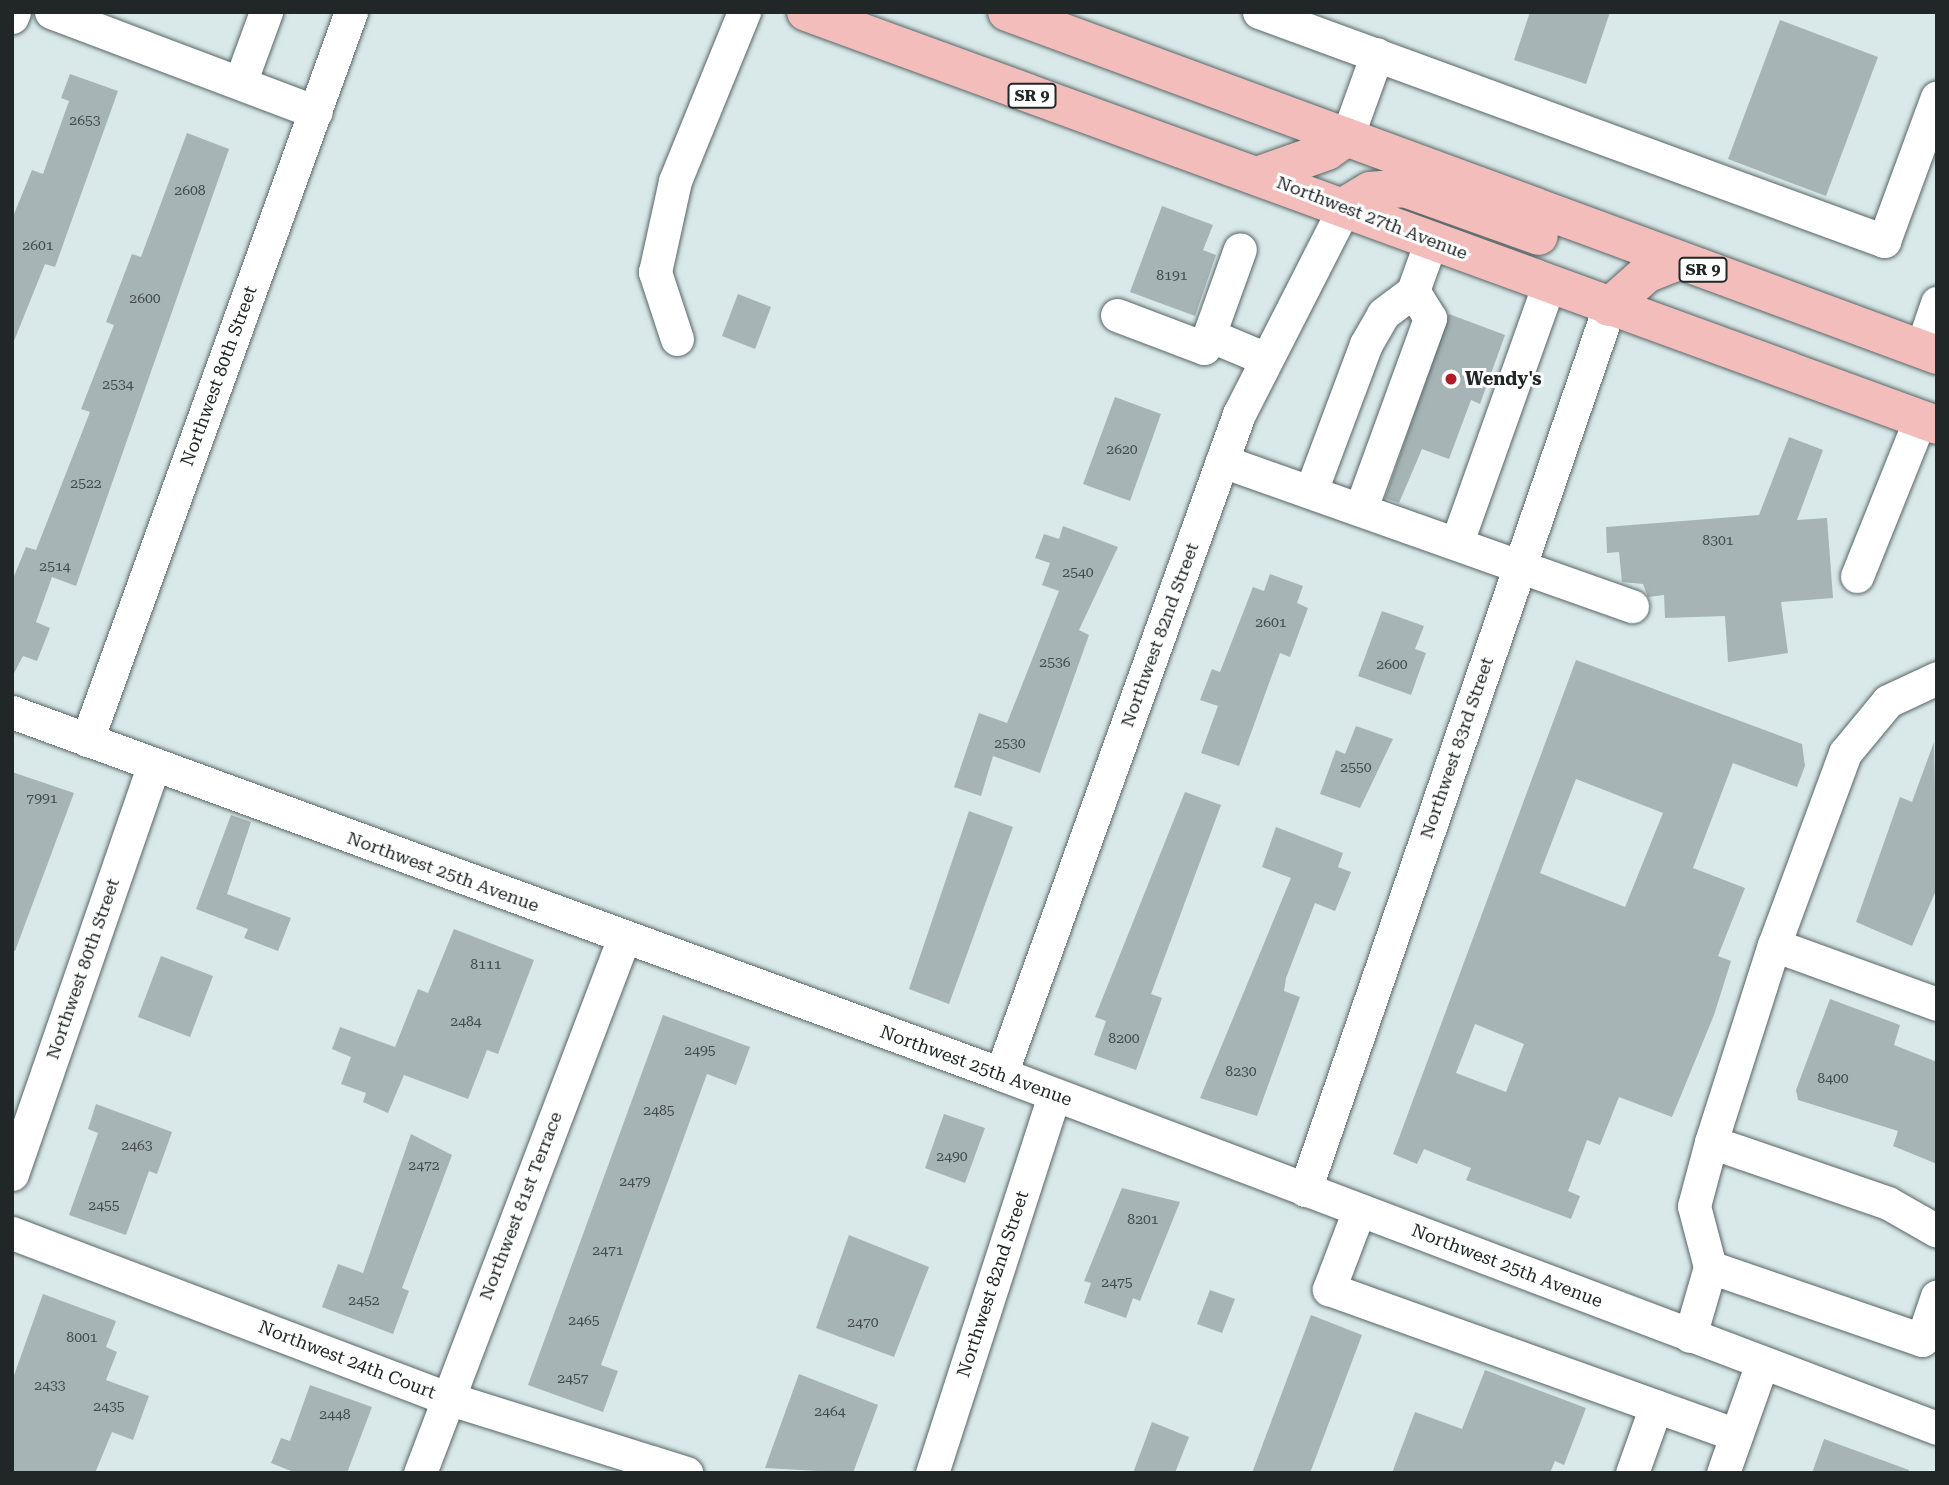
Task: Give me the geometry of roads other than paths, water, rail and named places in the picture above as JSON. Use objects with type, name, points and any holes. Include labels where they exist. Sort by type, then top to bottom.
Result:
[{"type":"main road","name":"Northwest 27th Avenue","points":[[806,12],[1345,206],[1609,307],[1928,422]]},
{"type":"main road","name":"SR 9","points":[[1007,12],[1929,353]]},
{"type":"main road","points":[[1260,175],[1326,151],[1347,137]]},
{"type":"main road","points":[[1345,206],[1370,191],[1405,188],[1551,241],[1568,244],[1604,233]]},
{"type":"main road","points":[[1609,307],[1646,274],[1678,261]]},
{"type":"street","points":[[51,12],[109,22],[240,83],[316,112]]},
{"type":"street","points":[[240,83],[266,12]]},
{"type":"street","name":"Northwest 80th Street","points":[[87,740],[351,12]]},
{"type":"street","points":[[677,339],[655,272],[675,181],[744,12]]},
{"type":"street","points":[[1259,12],[1884,242],[1934,113]]},
{"type":"street","points":[[1347,137],[1377,54]]},
{"type":"street","name":"Northwest 82nd Street","points":[[1002,1074],[1222,461],[1266,359],[1345,206]]},
{"type":"street","points":[[1311,491],[1366,344],[1383,314],[1413,291],[1431,241]]},
{"type":"street","points":[[1117,315],[1204,348],[1240,249]]},
{"type":"street","points":[[1457,542],[1549,284]]},
{"type":"street","points":[[1361,508],[1430,318],[1413,291]]},
{"type":"street","points":[[1929,353],[1937,303]]},
{"type":"street","name":"Northwest 83rd Street","points":[[1305,1190],[1609,307]]},
{"type":"street","points":[[1209,335],[1266,359]]},
{"type":"street","points":[[1857,576],[1928,422]]},
{"type":"street","points":[[1222,461],[1521,564],[1632,607]]},
{"type":"street","points":[[1690,1336],[1710,1267],[1695,1206],[1711,1142],[1774,945],[1845,753],[1888,701],[1937,678]]},
{"type":"street","name":"Northwest 25th Avenue","points":[[12,712],[623,940],[1002,1074],[1937,1428]]},
{"type":"street","name":"Northwest 80th Street","points":[[12,1174],[154,765]]},
{"type":"street","name":"Northwest 81st Terrace","points":[[420,1473],[623,940]]},
{"type":"street","points":[[1774,945],[1937,1004]]},
{"type":"street","name":"Northwest 82nd Street","points":[[932,1473],[1054,1095]]},
{"type":"street","points":[[1711,1142],[1888,1203],[1937,1231]]},
{"type":"street","points":[[1359,1210],[1329,1289],[1737,1435]]},
{"type":"street","name":"Northwest 24th Court","points":[[12,1233],[447,1398],[687,1473]]},
{"type":"street","points":[[1710,1267],[1922,1340],[1937,1296]]},
{"type":"street","points":[[1723,1473],[1762,1363]]},
{"type":"street","points":[[1632,1473],[1656,1406]]},
{"type":"place","name":"Wendy's","points":[[1451,379]]}]
